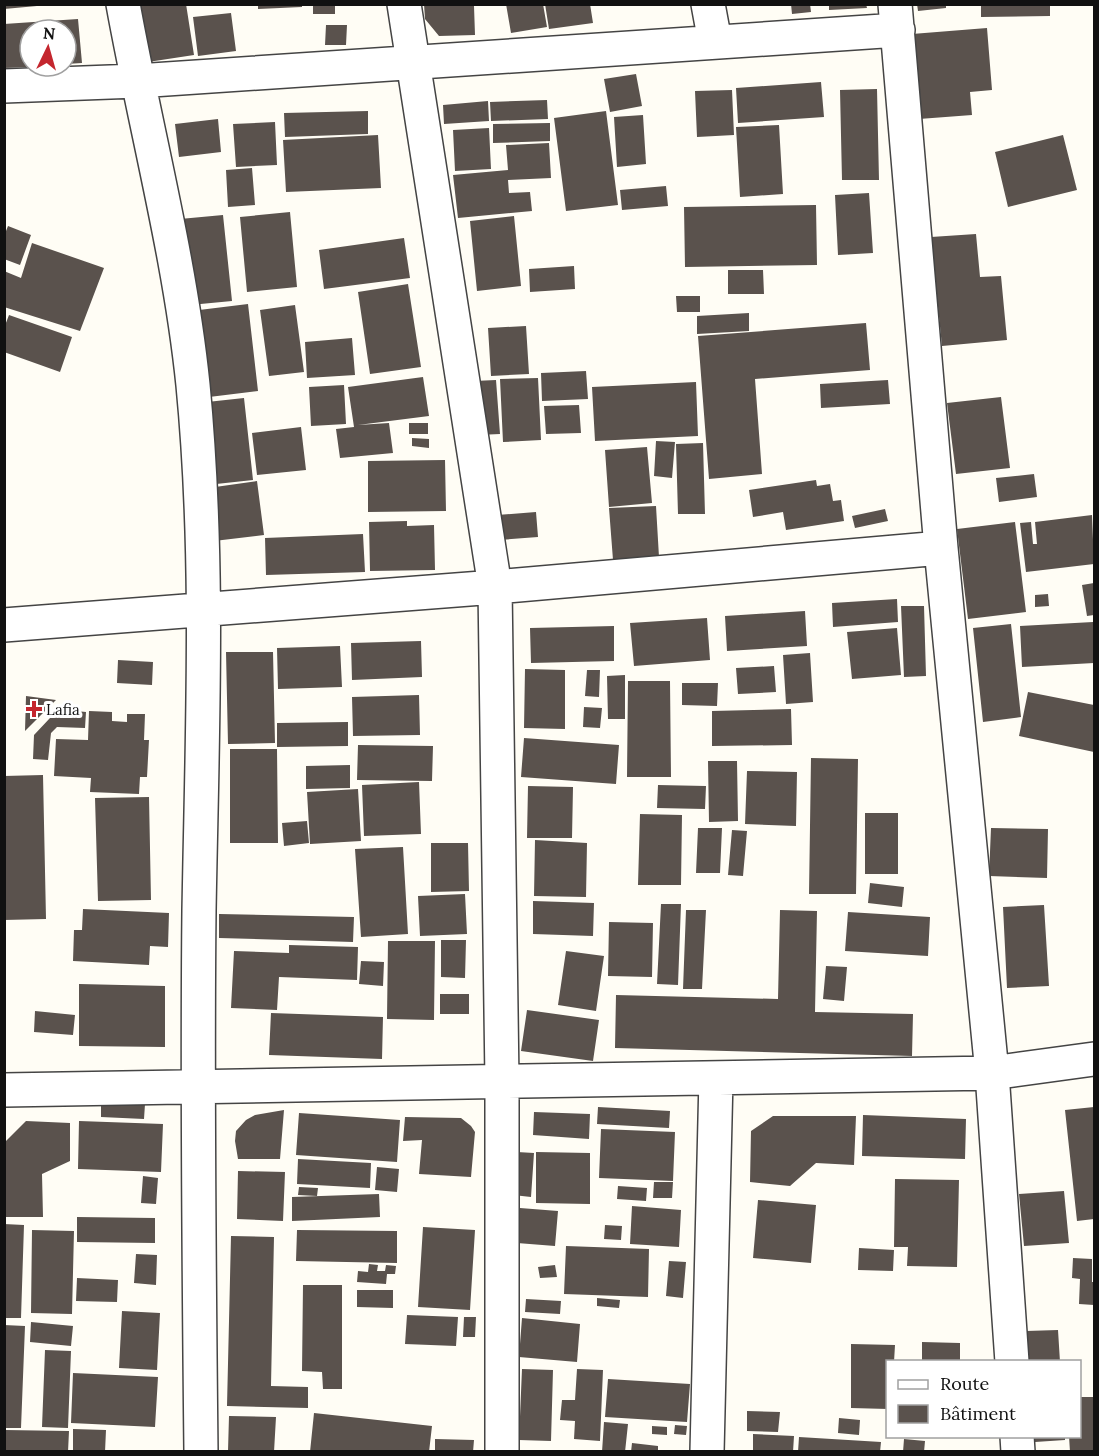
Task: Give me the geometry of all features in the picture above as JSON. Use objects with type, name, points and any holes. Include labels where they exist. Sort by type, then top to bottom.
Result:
[{"type":"street","points":[[123,4],[137,81],[169,226],[193,382],[199,467],[204,608],[197,1086],[201,1452]]},
{"type":"street","points":[[404,4],[495,587],[502,1082],[502,1452]]},
{"type":"street","points":[[708,4],[715,42]]},
{"type":"street","points":[[4,86],[137,81],[715,42],[896,17],[941,548],[992,1073],[1012,1360]]},
{"type":"street","points":[[4,625],[495,587],[941,548]]},
{"type":"street","points":[[4,1090],[992,1073],[1095,1059]]},
{"type":"street","points":[[707,1452],[716,1078]]},
{"type":"building","points":[[4,4],[37,4],[37,6],[4,9]]},
{"type":"building","points":[[140,4],[186,4],[194,55],[148,62]]},
{"type":"building","points":[[313,4],[335,4],[335,14],[313,14]]},
{"type":"building","points":[[424,4],[474,6],[475,35],[439,36],[425,19]]},
{"type":"building","points":[[506,4],[543,4],[547,27],[511,33]]},
{"type":"building","points":[[545,4],[590,4],[593,23],[549,29]]},
{"type":"building","points":[[791,4],[810,4],[811,12],[792,14]]},
{"type":"building","points":[[829,4],[866,4],[867,8],[829,10]]},
{"type":"building","points":[[917,4],[946,4],[946,8],[918,11]]},
{"type":"building","points":[[981,4],[1050,4],[1050,16],[981,17]]},
{"type":"building","points":[[258,5],[302,5],[302,7],[258,9]]},
{"type":"building","points":[[231,13],[236,51],[198,56],[193,17]]},
{"type":"building","points":[[78,19],[82,63],[78,63]]},
{"type":"building","points":[[18,23],[18,67],[4,68],[4,24]]},
{"type":"building","points":[[326,25],[347,25],[346,45],[325,45]]},
{"type":"building","points":[[987,28],[992,90],[970,92],[972,115],[919,119],[912,34]]},
{"type":"building","points":[[636,74],[642,106],[610,112],[604,79]]},
{"type":"building","points":[[821,82],[824,117],[738,123],[736,88]]},
{"type":"building","points":[[877,89],[879,180],[842,180],[840,90]]},
{"type":"building","points":[[732,90],[734,135],[697,137],[695,91]]},
{"type":"building","points":[[547,100],[548,119],[491,121],[490,102]]},
{"type":"building","points":[[488,101],[489,121],[444,124],[443,105]]},
{"type":"building","points":[[368,111],[368,134],[285,137],[284,113]]},
{"type":"building","points":[[606,111],[618,205],[566,211],[554,118]]},
{"type":"building","points":[[643,115],[646,164],[617,167],[614,117]]},
{"type":"building","points":[[218,119],[221,152],[179,157],[175,124]]},
{"type":"building","points":[[275,122],[277,165],[236,167],[233,124]]},
{"type":"building","points":[[550,123],[550,141],[493,143],[493,124]]},
{"type":"building","points":[[779,125],[783,194],[740,197],[736,127]]},
{"type":"building","points":[[489,128],[491,169],[455,171],[453,130]]},
{"type":"building","points":[[378,135],[381,188],[286,192],[283,140]]},
{"type":"building","points":[[1063,135],[1077,190],[1008,207],[995,152]]},
{"type":"building","points":[[549,143],[551,178],[508,180],[509,193],[530,192],[532,211],[458,218],[453,175],[508,170],[506,145]]},
{"type":"building","points":[[252,168],[255,205],[228,207],[226,170]]},
{"type":"building","points":[[666,186],[668,206],[622,210],[620,190]]},
{"type":"building","points":[[869,193],[873,253],[838,255],[835,195]]},
{"type":"building","points":[[816,205],[817,265],[685,267],[684,207]]},
{"type":"building","points":[[290,212],[297,287],[247,292],[240,217]]},
{"type":"building","points":[[223,215],[232,301],[190,305],[180,219]]},
{"type":"building","points":[[514,216],[521,286],[477,291],[470,221]]},
{"type":"building","points":[[8,226],[31,235],[20,265],[4,259],[4,236]]},
{"type":"building","points":[[976,234],[980,277],[1001,276],[1007,340],[942,346],[931,237]]},
{"type":"building","points":[[404,238],[410,278],[324,289],[319,250]]},
{"type":"building","points":[[32,243],[104,268],[80,331],[4,307],[4,271],[21,278]]},
{"type":"building","points":[[574,266],[575,289],[530,292],[529,269]]},
{"type":"building","points":[[728,270],[763,270],[764,294],[728,294]]},
{"type":"building","points":[[408,284],[421,367],[370,374],[358,292]]},
{"type":"building","points":[[676,296],[700,296],[700,312],[677,312]]},
{"type":"building","points":[[248,304],[258,391],[201,398],[191,311]]},
{"type":"building","points":[[295,305],[304,372],[269,376],[260,310]]},
{"type":"building","points":[[749,313],[749,331],[697,334],[697,316]]},
{"type":"building","points":[[9,315],[72,337],[60,372],[4,352],[4,328]]},
{"type":"building","points":[[866,323],[870,370],[755,379],[762,474],[709,479],[698,336]]},
{"type":"building","points":[[526,326],[529,374],[491,376],[488,328]]},
{"type":"building","points":[[352,338],[355,375],[307,378],[305,342]]},
{"type":"building","points":[[586,371],[588,399],[542,401],[541,373]]},
{"type":"building","points":[[423,377],[429,416],[358,425],[389,423],[393,453],[340,458],[336,429],[354,427],[348,387]]},
{"type":"building","points":[[538,378],[541,440],[503,442],[500,379]]},
{"type":"building","points":[[496,380],[500,434],[478,435],[474,381]]},
{"type":"building","points":[[888,380],[890,404],[821,408],[820,384]]},
{"type":"building","points":[[696,382],[698,436],[595,441],[592,387]]},
{"type":"building","points":[[344,385],[346,424],[311,426],[309,387]]},
{"type":"building","points":[[1001,397],[1010,468],[956,474],[947,403]]},
{"type":"building","points":[[244,398],[253,480],[207,485],[198,403]]},
{"type":"building","points":[[579,405],[581,433],[546,434],[544,406]]},
{"type":"building","points":[[409,423],[428,423],[428,434],[409,434]]},
{"type":"building","points":[[301,427],[306,470],[257,475],[252,433]]},
{"type":"building","points":[[412,438],[429,439],[429,448],[412,446]]},
{"type":"building","points":[[656,441],[675,442],[672,478],[654,476]]},
{"type":"building","points":[[703,443],[705,514],[678,514],[676,444]]},
{"type":"building","points":[[647,447],[652,503],[609,507],[605,450]]},
{"type":"building","points":[[445,460],[446,511],[368,512],[368,461]]},
{"type":"building","points":[[1034,474],[1037,497],[999,502],[996,478]]},
{"type":"building","points":[[816,480],[817,486],[830,484],[833,501],[841,500],[844,521],[786,530],[783,512],[753,517],[749,490]]},
{"type":"building","points":[[257,481],[264,535],[214,541],[208,488]]},
{"type":"building","points":[[656,506],[659,557],[613,560],[609,508]]},
{"type":"building","points":[[885,509],[888,521],[855,528],[852,516]]},
{"type":"building","points":[[536,512],[538,537],[499,540],[497,515]]},
{"type":"building","points":[[1092,515],[1094,564],[1026,572],[1020,523],[1031,522],[1033,544],[1037,544],[1035,522]]},
{"type":"building","points":[[407,521],[407,526],[434,525],[435,570],[370,571],[369,522]]},
{"type":"building","points":[[1015,522],[1026,612],[968,619],[957,529]]},
{"type":"building","points":[[363,534],[365,572],[266,575],[265,538]]},
{"type":"building","points":[[1094,583],[1094,615],[1087,616],[1082,585]]},
{"type":"building","points":[[1048,594],[1049,606],[1035,607],[1035,595]]},
{"type":"building","points":[[897,599],[898,622],[833,627],[832,603]]},
{"type":"building","points":[[901,606],[924,606],[926,676],[904,677]]},
{"type":"building","points":[[805,611],[807,646],[727,651],[725,616]]},
{"type":"building","points":[[707,618],[710,660],[634,666],[630,623]]},
{"type":"building","points":[[1093,622],[1094,663],[1022,667],[1020,626]]},
{"type":"building","points":[[1011,624],[1021,717],[983,722],[973,628]]},
{"type":"building","points":[[614,626],[614,661],[531,663],[530,628]]},
{"type":"building","points":[[897,628],[901,675],[852,679],[847,632]]},
{"type":"building","points":[[421,641],[422,677],[352,680],[351,643]]},
{"type":"building","points":[[340,646],[342,687],[278,689],[277,648]]},
{"type":"building","points":[[226,652],[273,652],[275,743],[228,744]]},
{"type":"building","points":[[810,653],[813,702],[786,704],[783,655]]},
{"type":"building","points":[[118,660],[153,662],[152,685],[117,683]]},
{"type":"building","points":[[774,666],[776,692],[738,694],[736,668]]},
{"type":"building","points":[[525,669],[565,670],[565,729],[524,728]]},
{"type":"building","points":[[587,670],[600,670],[599,697],[585,696]]},
{"type":"building","points":[[625,675],[625,719],[608,719],[607,676]]},
{"type":"building","points":[[628,681],[670,681],[671,777],[627,777]]},
{"type":"building","points":[[682,683],[718,683],[717,706],[682,705]]},
{"type":"building","points":[[1028,692],[1094,705],[1094,752],[1019,736]]},
{"type":"building","points":[[419,695],[420,735],[353,736],[352,697]]},
{"type":"building","points":[[26,696],[56,700],[25,731]]},
{"type":"building","points":[[584,707],[602,708],[600,728],[583,727]]},
{"type":"building","points":[[791,709],[792,745],[712,746],[712,711]]},
{"type":"building","points":[[76,711],[86,712],[85,728],[57,727],[51,733],[48,760],[33,759],[34,735],[50,718],[75,714]]},
{"type":"building","points":[[89,711],[112,712],[112,721],[127,722],[127,714],[145,714],[144,740],[149,740],[147,777],[140,777],[139,794],[90,792],[91,778],[54,776],[56,739],[88,740]]},
{"type":"building","points":[[348,722],[348,746],[277,747],[277,723]]},
{"type":"building","points":[[524,738],[619,745],[616,784],[521,777]]},
{"type":"building","points":[[358,745],[433,746],[432,781],[357,780]]},
{"type":"building","points":[[230,749],[277,749],[278,843],[230,843]]},
{"type":"building","points":[[811,758],[858,759],[856,894],[809,894]]},
{"type":"building","points":[[708,761],[737,761],[738,821],[709,822]]},
{"type":"building","points":[[350,765],[350,788],[306,789],[306,766]]},
{"type":"building","points":[[747,771],[797,772],[796,826],[745,824]]},
{"type":"building","points":[[43,775],[46,919],[4,920],[4,776]]},
{"type":"building","points":[[419,782],[421,834],[364,836],[362,785]]},
{"type":"building","points":[[658,785],[706,786],[705,809],[657,808]]},
{"type":"building","points":[[528,786],[573,787],[572,838],[527,838]]},
{"type":"building","points":[[358,789],[361,841],[310,844],[307,792]]},
{"type":"building","points":[[149,797],[151,900],[98,901],[95,798]]},
{"type":"building","points":[[865,813],[898,813],[898,874],[865,874]]},
{"type":"building","points":[[640,814],[682,815],[681,885],[638,885]]},
{"type":"building","points":[[307,821],[309,843],[284,846],[282,823]]},
{"type":"building","points":[[698,828],[722,828],[720,873],[696,873]]},
{"type":"building","points":[[991,828],[1048,829],[1047,878],[989,876]]},
{"type":"building","points":[[732,830],[747,831],[743,876],[728,875]]},
{"type":"building","points":[[535,840],[587,843],[586,897],[534,896]]},
{"type":"building","points":[[431,843],[468,843],[469,891],[431,892]]},
{"type":"building","points":[[403,847],[408,934],[361,937],[355,849]]},
{"type":"building","points":[[870,883],[904,887],[902,907],[868,903]]},
{"type":"building","points":[[465,894],[467,934],[420,936],[418,896]]},
{"type":"building","points":[[533,901],[594,903],[593,936],[533,934]]},
{"type":"building","points":[[661,904],[681,904],[678,985],[657,984]]},
{"type":"building","points":[[1044,905],[1049,986],[1007,988],[1003,907]]},
{"type":"building","points":[[83,909],[169,913],[168,947],[150,946],[149,965],[73,961],[74,930],[82,930]]},
{"type":"building","points":[[686,910],[706,910],[702,989],[683,989]]},
{"type":"building","points":[[780,910],[817,911],[815,1012],[913,1014],[912,1056],[615,1048],[616,995],[778,999]]},
{"type":"building","points":[[848,912],[930,917],[928,956],[845,951]]},
{"type":"building","points":[[219,914],[354,917],[353,942],[219,938]]},
{"type":"building","points":[[609,922],[653,923],[652,977],[608,976]]},
{"type":"building","points":[[441,940],[466,940],[465,978],[441,977]]},
{"type":"building","points":[[388,941],[435,941],[434,1020],[387,1019]]},
{"type":"building","points":[[289,945],[358,947],[357,980],[279,977],[277,1010],[231,1008],[234,951],[289,953]]},
{"type":"building","points":[[566,951],[604,956],[596,1011],[558,1005]]},
{"type":"building","points":[[361,961],[384,962],[383,986],[359,984]]},
{"type":"building","points":[[826,966],[847,967],[844,1001],[823,999]]},
{"type":"building","points":[[79,984],[165,986],[165,1047],[79,1046]]},
{"type":"building","points":[[440,994],[469,994],[469,1014],[440,1014]]},
{"type":"building","points":[[527,1010],[599,1020],[593,1061],[521,1051]]},
{"type":"building","points":[[35,1011],[75,1015],[73,1035],[34,1032]]},
{"type":"building","points":[[271,1013],[383,1017],[382,1059],[269,1055]]},
{"type":"building","points":[[101,1102],[145,1104],[144,1119],[101,1117]]},
{"type":"building","points":[[598,1107],[670,1111],[669,1128],[597,1124]]},
{"type":"building","points":[[1094,1107],[1094,1219],[1077,1221],[1065,1110]]},
{"type":"building","points":[[284,1110],[280,1159],[238,1159],[236,1131],[246,1120],[255,1115]]},
{"type":"building","points":[[534,1112],[590,1114],[589,1139],[533,1135]]},
{"type":"building","points":[[299,1113],[400,1120],[397,1162],[296,1155]]},
{"type":"building","points":[[863,1115],[966,1119],[965,1159],[862,1156]]},
{"type":"building","points":[[773,1116],[856,1116],[854,1165],[816,1163],[790,1186],[750,1182],[751,1131]]},
{"type":"building","points":[[405,1117],[461,1118],[471,1126],[475,1132],[471,1177],[419,1174],[422,1140],[403,1141]]},
{"type":"building","points":[[26,1121],[70,1123],[70,1161],[42,1174],[43,1217],[4,1217],[4,1143]]},
{"type":"building","points":[[79,1121],[163,1124],[161,1172],[78,1169]]},
{"type":"building","points":[[601,1129],[675,1132],[673,1181],[599,1178]]},
{"type":"building","points":[[517,1152],[534,1153],[531,1197],[513,1195]]},
{"type":"building","points":[[536,1152],[590,1153],[590,1204],[536,1203]]},
{"type":"building","points":[[298,1159],[371,1163],[370,1188],[297,1184]]},
{"type":"building","points":[[377,1167],[399,1169],[397,1192],[375,1190]]},
{"type":"building","points":[[238,1171],[285,1172],[283,1221],[237,1219]]},
{"type":"building","points":[[143,1176],[158,1178],[156,1204],[141,1203]]},
{"type":"building","points":[[895,1179],[959,1180],[957,1267],[907,1266],[908,1247],[894,1247]]},
{"type":"building","points":[[654,1182],[673,1182],[672,1198],[653,1198]]},
{"type":"building","points":[[618,1186],[647,1188],[646,1201],[617,1199]]},
{"type":"building","points":[[299,1187],[318,1188],[317,1196],[298,1195]]},
{"type":"building","points":[[1064,1191],[1069,1243],[1024,1246],[1019,1194]]},
{"type":"building","points":[[379,1194],[380,1217],[292,1221],[292,1197]]},
{"type":"building","points":[[758,1200],[816,1205],[811,1263],[753,1258]]},
{"type":"building","points":[[632,1206],[681,1210],[679,1247],[630,1244]]},
{"type":"building","points":[[520,1208],[558,1211],[555,1246],[517,1243]]},
{"type":"building","points":[[77,1217],[155,1218],[155,1243],[77,1242]]},
{"type":"building","points":[[4,1224],[24,1225],[21,1318],[4,1318]]},
{"type":"building","points":[[605,1225],[622,1226],[621,1240],[604,1239]]},
{"type":"building","points":[[423,1227],[475,1230],[470,1310],[418,1307]]},
{"type":"building","points":[[32,1230],[74,1231],[72,1314],[31,1313]]},
{"type":"building","points":[[297,1230],[397,1231],[397,1263],[296,1261]]},
{"type":"building","points":[[231,1236],[274,1237],[271,1386],[308,1387],[308,1408],[227,1406]]},
{"type":"building","points":[[566,1246],[649,1249],[648,1297],[564,1294]]},
{"type":"building","points":[[859,1248],[894,1250],[893,1271],[858,1270]]},
{"type":"building","points":[[136,1254],[157,1255],[156,1285],[134,1283]]},
{"type":"building","points":[[1073,1258],[1092,1259],[1094,1305],[1079,1304],[1080,1279],[1072,1278]]},
{"type":"building","points":[[669,1261],[686,1262],[683,1298],[666,1296]]},
{"type":"building","points":[[369,1264],[378,1265],[377,1271],[385,1271],[386,1265],[396,1266],[395,1274],[387,1274],[386,1284],[357,1282],[358,1271],[368,1272]]},
{"type":"building","points":[[555,1265],[557,1277],[540,1278],[538,1267]]},
{"type":"building","points":[[77,1278],[118,1280],[117,1302],[76,1301]]},
{"type":"building","points":[[303,1285],[342,1285],[342,1389],[323,1389],[322,1372],[302,1371]]},
{"type":"building","points":[[357,1290],[393,1290],[393,1308],[357,1307]]},
{"type":"building","points":[[597,1298],[620,1300],[619,1308],[597,1306]]},
{"type":"building","points":[[526,1299],[561,1301],[560,1314],[525,1312]]},
{"type":"building","points":[[122,1311],[160,1313],[157,1370],[119,1368]]},
{"type":"building","points":[[407,1315],[458,1317],[456,1346],[405,1344]]},
{"type":"building","points":[[464,1317],[476,1317],[475,1337],[463,1337]]},
{"type":"building","points":[[522,1318],[580,1324],[577,1362],[519,1357]]},
{"type":"building","points":[[31,1322],[73,1326],[71,1346],[30,1342]]},
{"type":"building","points":[[4,1325],[25,1326],[21,1428],[4,1428]]},
{"type":"building","points":[[1058,1330],[1060,1360],[1027,1360],[1026,1331]]},
{"type":"building","points":[[922,1342],[960,1343],[960,1360],[922,1360]]},
{"type":"building","points":[[851,1344],[895,1345],[894,1360],[886,1360],[886,1409],[851,1408]]},
{"type":"building","points":[[45,1350],[71,1351],[68,1428],[42,1427]]},
{"type":"building","points":[[522,1369],[553,1370],[551,1441],[519,1440]]},
{"type":"building","points":[[577,1369],[603,1370],[600,1441],[574,1439],[575,1421],[560,1420],[562,1400],[575,1400]]},
{"type":"building","points":[[73,1373],[158,1377],[155,1427],[71,1423]]},
{"type":"building","points":[[608,1379],[690,1384],[687,1422],[605,1417]]},
{"type":"building","points":[[1081,1397],[1094,1397],[1094,1452],[1070,1452],[1069,1438],[1081,1438]]},
{"type":"building","points":[[747,1411],[780,1412],[778,1432],[747,1431]]},
{"type":"building","points":[[314,1413],[432,1426],[429,1452],[310,1452]]},
{"type":"building","points":[[229,1416],[276,1417],[274,1452],[228,1451]]},
{"type":"building","points":[[839,1418],[860,1420],[859,1435],[838,1433]]},
{"type":"building","points":[[604,1422],[628,1424],[625,1452],[602,1452]]},
{"type":"building","points":[[675,1425],[687,1426],[686,1435],[674,1434]]},
{"type":"building","points":[[652,1426],[667,1427],[667,1435],[652,1434]]},
{"type":"building","points":[[73,1429],[106,1430],[105,1452],[73,1452]]},
{"type":"building","points":[[5,1430],[69,1431],[68,1452],[5,1452]]},
{"type":"building","points":[[753,1434],[794,1436],[793,1452],[753,1452]]},
{"type":"building","points":[[799,1437],[881,1442],[880,1452],[798,1452]]},
{"type":"building","points":[[1034,1438],[1065,1438],[1065,1440],[1035,1442]]},
{"type":"building","points":[[435,1439],[474,1440],[473,1452],[435,1452]]},
{"type":"building","points":[[904,1439],[925,1441],[924,1452],[903,1452]]},
{"type":"building","points":[[632,1443],[658,1446],[658,1452],[631,1452]]},
{"type":"place","name":"Lafia","points":[[34,709]]}]
